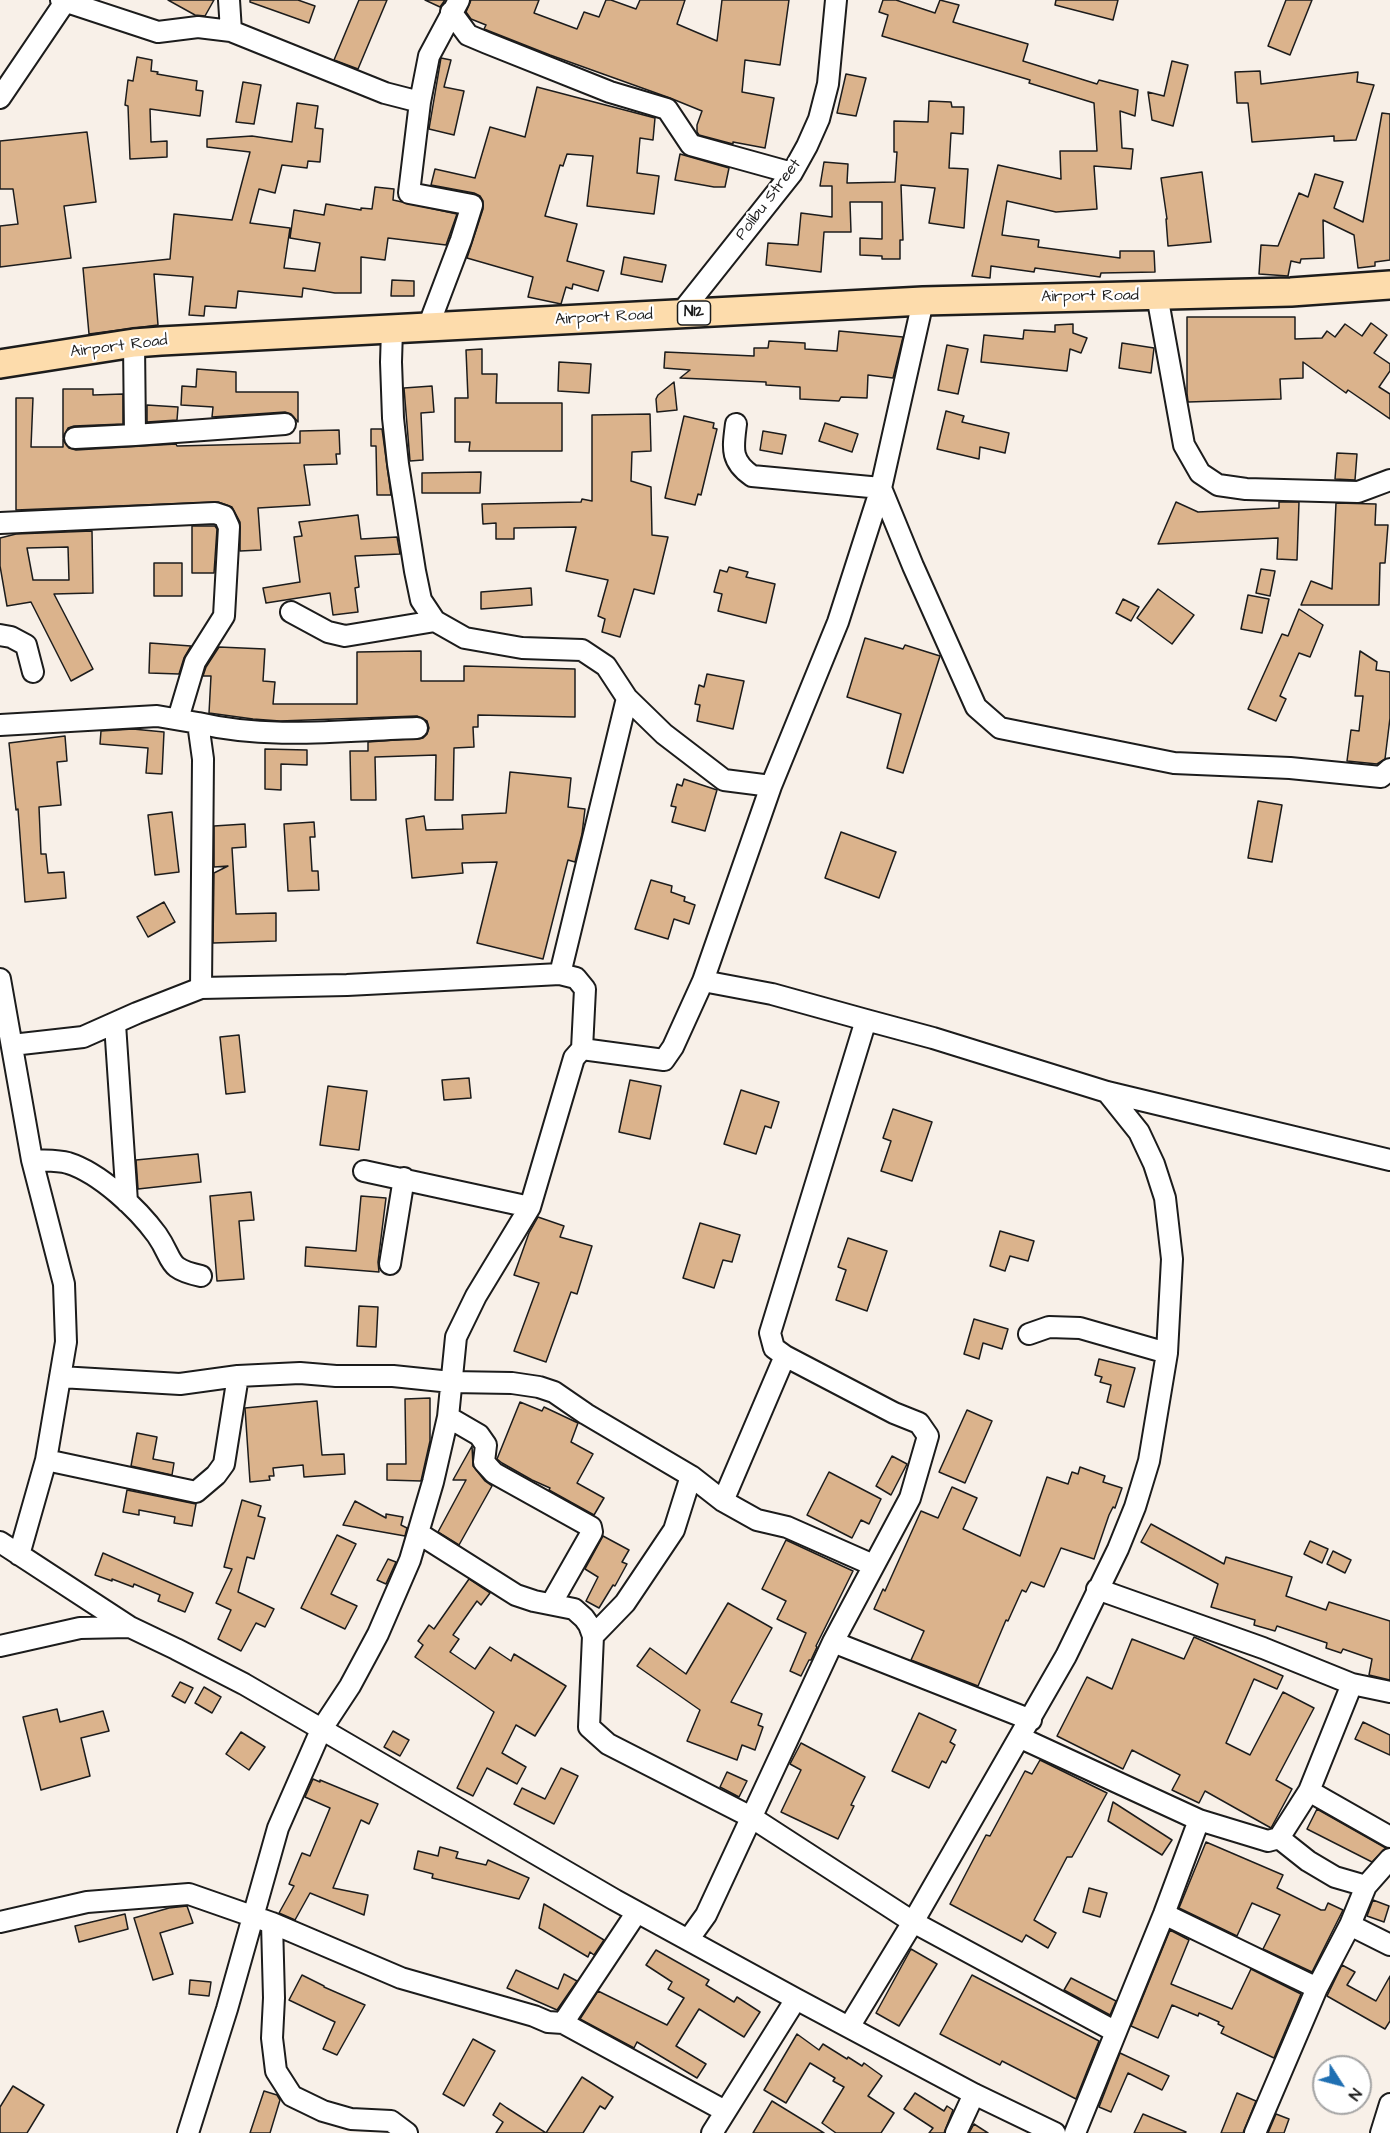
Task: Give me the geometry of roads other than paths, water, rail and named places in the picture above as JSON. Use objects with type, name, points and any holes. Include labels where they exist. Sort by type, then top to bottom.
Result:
[{"type":"highway","name":"Airport Road","points":[[0,364],[134,343],[923,302],[1291,292],[1390,285]]},
{"type":"street","points":[[229,0],[231,31]]},
{"type":"street","name":"Polibu Street","points":[[680,314],[792,173],[807,146],[819,119],[825,93],[832,54],[837,0]]},
{"type":"street","points":[[0,99],[63,1],[158,32],[198,27],[231,31],[385,93],[420,102]]},
{"type":"street","points":[[455,6],[468,35],[610,92],[667,109],[691,145],[792,173]]},
{"type":"street","points":[[428,327],[472,205],[409,193],[420,102],[429,56],[455,6]]},
{"type":"street","points":[[1157,296],[1184,445],[1200,473],[1218,485],[1246,489],[1358,492],[1390,480]]},
{"type":"street","points":[[582,1049],[664,1060],[674,1047],[703,981],[771,786],[838,622],[881,488],[923,302]]},
{"type":"street","points":[[392,329],[390,362],[398,464],[421,600],[435,621],[465,638],[522,648],[582,650],[606,666],[627,698],[664,734],[724,780],[771,786]]},
{"type":"street","points":[[134,343],[135,435]]},
{"type":"street","points":[[75,438],[285,424]]},
{"type":"street","points":[[736,424],[733,450],[740,468],[752,476],[881,488]]},
{"type":"street","points":[[881,488],[976,708],[1000,728],[1174,763],[1290,768],[1381,777],[1389,772]]},
{"type":"street","points":[[0,523],[215,513],[224,516],[229,527],[224,616],[195,662],[178,719]]},
{"type":"street","points":[[291,612],[327,632],[345,636],[435,621]]},
{"type":"street","points":[[0,635],[11,637],[26,645],[33,672]]},
{"type":"street","points":[[560,974],[627,698]]},
{"type":"street","points":[[0,725],[157,716],[221,729],[270,733],[417,728]]},
{"type":"street","points":[[198,723],[202,759],[201,988]]},
{"type":"street","points":[[12,1045],[83,1037],[201,988],[347,985],[560,974],[576,978],[585,989],[582,1049],[574,1058],[567,1079],[530,1207],[476,1296],[456,1337],[448,1417],[433,1482],[410,1560],[378,1634],[350,1686],[321,1730],[278,1827],[194,2129]]},
{"type":"street","points":[[0,979],[32,1160],[64,1284],[66,1342],[46,1460],[19,1555]]},
{"type":"street","points":[[703,981],[772,994],[933,1038],[1107,1092],[1390,1160]]},
{"type":"street","points":[[688,1940],[706,1915],[833,1642],[910,1498],[927,1436],[918,1423],[894,1413],[785,1356],[774,1347],[770,1333],[866,1020]]},
{"type":"street","points":[[115,1024],[127,1202]]},
{"type":"street","points":[[849,2027],[914,1922],[1066,1656],[1118,1549],[1135,1507],[1149,1461],[1167,1353],[1172,1259],[1165,1198],[1154,1164],[1139,1132],[1107,1092]]},
{"type":"street","points":[[32,1160],[66,1162],[84,1169],[127,1202],[157,1236],[174,1267],[182,1272],[201,1276]]},
{"type":"street","points":[[364,1171],[530,1207]]},
{"type":"street","points":[[390,1264],[404,1178]]},
{"type":"street","points":[[1029,1334],[1049,1327],[1080,1328],[1167,1353]]},
{"type":"street","points":[[723,1501],[785,1356]]},
{"type":"street","points":[[60,1377],[180,1384],[238,1376],[300,1372],[336,1376],[393,1376],[451,1382],[512,1383],[539,1387],[554,1392],[586,1414],[691,1476],[723,1501],[757,1520],[787,1527],[873,1565]]},
{"type":"street","points":[[46,1460],[196,1492],[216,1475],[224,1464],[238,1376]]},
{"type":"street","points":[[448,1417],[479,1435],[486,1445],[484,1462],[494,1473],[591,1527],[592,1532],[552,1604]]},
{"type":"street","points":[[593,1636],[625,1603],[674,1530],[691,1476]]},
{"type":"street","points":[[418,1533],[516,1595],[574,1610],[584,1618],[593,1636],[589,1727],[608,1744],[751,1817],[914,1922],[1116,2032]]},
{"type":"street","points":[[0,1542],[129,1627],[235,1679],[688,1940],[974,2094],[1055,2133]]},
{"type":"street","points":[[1098,1589],[1263,1648],[1352,1684],[1390,1692]]},
{"type":"street","points":[[0,1646],[80,1628],[129,1627]]},
{"type":"street","points":[[833,1642],[1031,1720]]},
{"type":"street","points":[[1021,1737],[1199,1820],[1268,1841],[1279,1838],[1309,1791],[1352,1684]]},
{"type":"street","points":[[1309,1791],[1390,1837]]},
{"type":"street","points":[[1075,2133],[1164,1914],[1199,1820]]},
{"type":"street","points":[[1279,1838],[1308,1861],[1335,1877],[1366,1886]]},
{"type":"street","points":[[1255,2133],[1317,1988],[1350,1925],[1366,1886],[1390,1859]]},
{"type":"street","points":[[0,1922],[87,1902],[189,1894],[272,1923],[401,1978],[548,2022],[563,2023],[725,2111]]},
{"type":"street","points":[[563,2023],[638,1912]]},
{"type":"street","points":[[1164,1914],[1317,1988]]},
{"type":"street","points":[[272,1923],[274,1998],[272,2038],[276,2071],[292,2096],[351,2119],[392,2121],[407,2133]]},
{"type":"street","points":[[1350,1925],[1390,1945]]},
{"type":"street","points":[[712,2133],[796,1999]]},
{"type":"street","points":[[956,2133],[974,2094]]},
{"type":"street","points":[[1381,2133],[1390,2104]]}]
